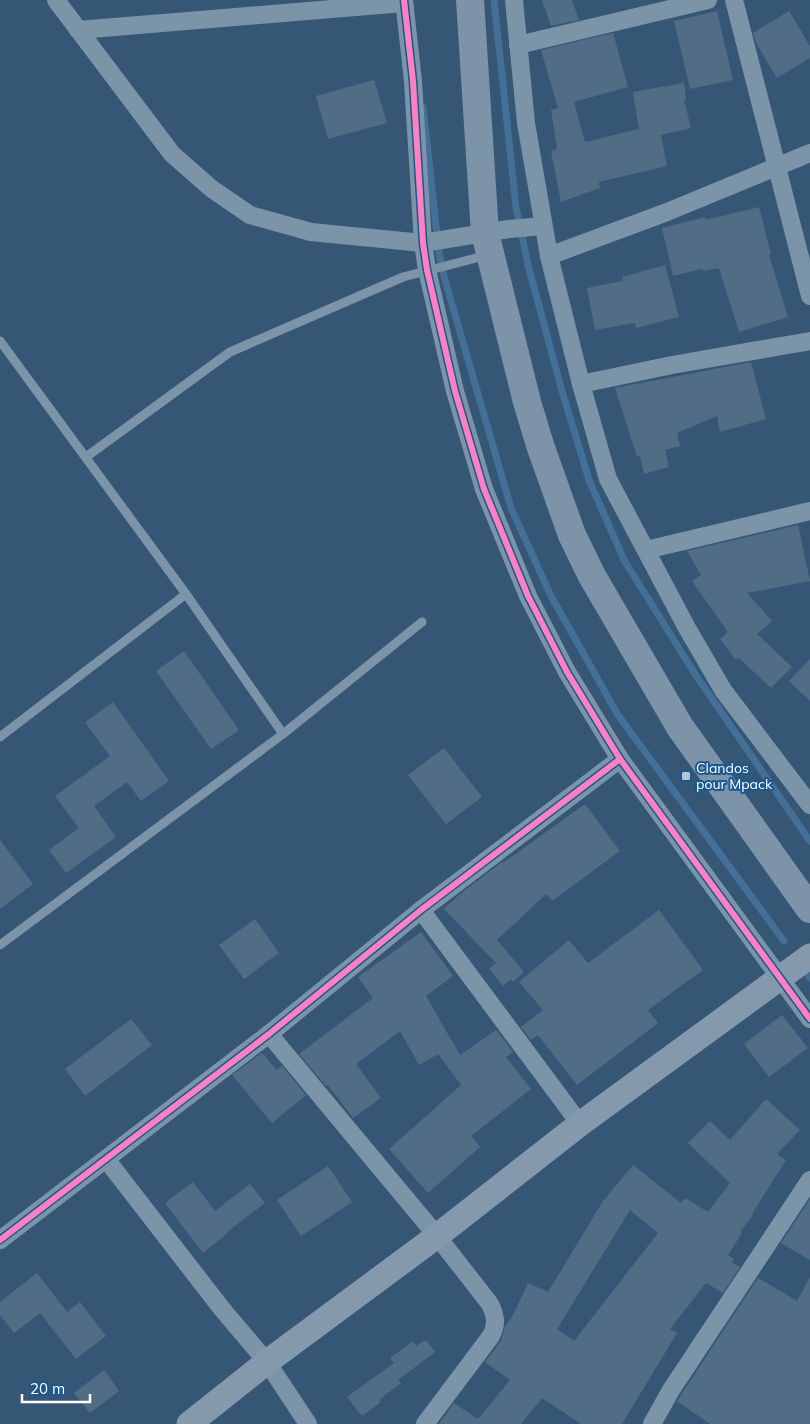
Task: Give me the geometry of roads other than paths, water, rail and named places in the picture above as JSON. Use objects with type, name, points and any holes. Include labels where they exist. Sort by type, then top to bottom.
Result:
[{"type":"highway","points":[[470,0],[488,244],[527,402],[572,535],[592,576],[680,727],[810,909]]},
{"type":"main road","points":[[189,1424],[267,1362],[437,1236],[580,1124],[810,956]]},
{"type":"street","points":[[56,0],[172,154],[212,189],[250,215],[311,232],[423,243],[488,244],[543,226]]},
{"type":"street","points":[[514,0],[526,123],[543,226],[580,384],[608,479],[687,628],[723,690],[810,805]]},
{"type":"street","points":[[518,45],[708,0]]},
{"type":"street","points":[[734,0],[810,296]]},
{"type":"street","points":[[78,30],[404,2],[413,80],[423,243],[427,270],[455,391],[484,489],[528,596],[567,672],[620,760],[810,1019]]},
{"type":"street","points":[[549,256],[667,212],[810,153]]},
{"type":"street","points":[[580,384],[672,365],[810,341]]},
{"type":"street","points":[[646,550],[810,511]]},
{"type":"street","points":[[0,1240],[268,1034],[420,910],[620,760]]},
{"type":"street","points":[[420,910],[580,1124]]},
{"type":"street","points":[[268,1034],[437,1236],[490,1304],[495,1314],[496,1326],[491,1336],[425,1424]]},
{"type":"street","points":[[106,1159],[222,1309],[267,1362],[308,1424]]},
{"type":"street","points":[[652,1424],[676,1382],[810,1180]]},
{"type":"lane","points":[[86,457],[230,352],[403,276],[427,270],[488,244]]},
{"type":"lane","points":[[0,341],[186,594],[284,734]]},
{"type":"lane","points":[[0,737],[186,594]]},
{"type":"lane","points":[[0,945],[284,734],[422,622]]},
{"type":"waterway","points":[[494,0],[516,207],[528,265],[562,391],[589,480],[624,560],[697,677],[810,841]]},
{"type":"waterway","points":[[423,107],[439,253],[445,280],[511,508],[551,596],[618,715],[784,941]]},
{"type":"waterway","points":[[807,974],[810,978]]},
{"type":"place","name":"Clandos pour Mpack","points":[[686,776]]}]
